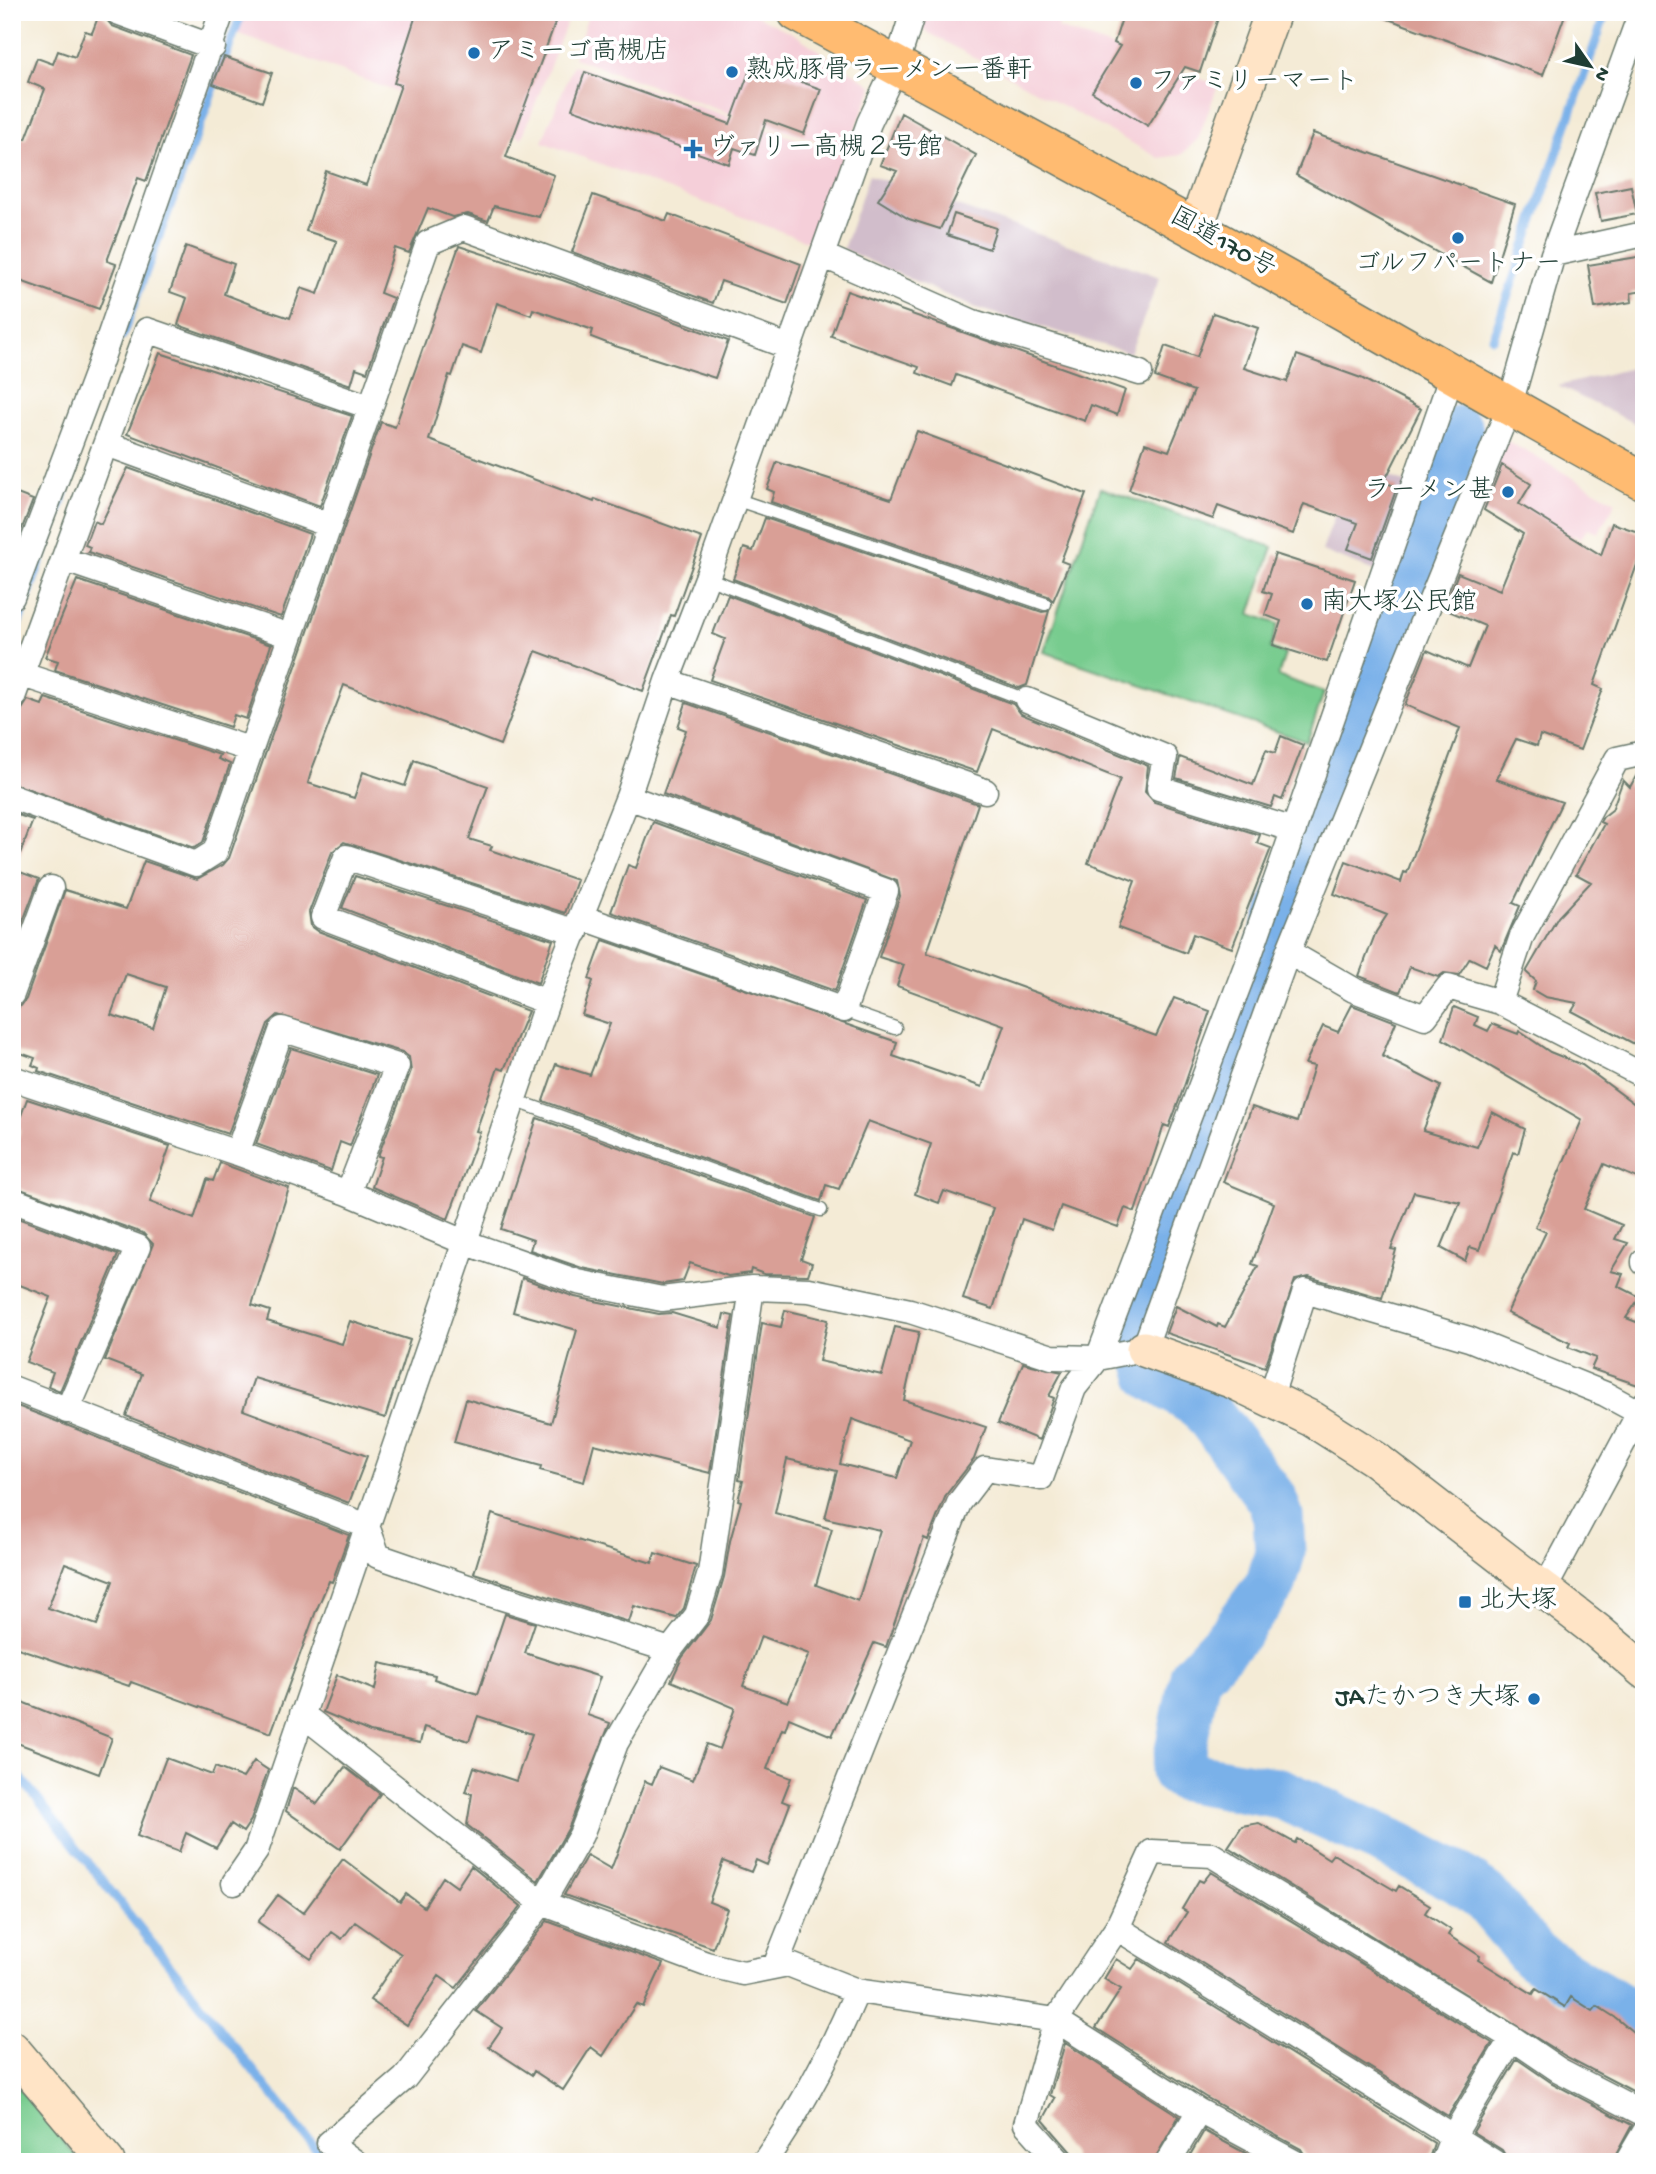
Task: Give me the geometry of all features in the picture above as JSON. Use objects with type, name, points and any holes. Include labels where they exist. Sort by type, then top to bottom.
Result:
[{"type":"highway","name":"国道170号","points":[[797,12],[1195,229],[1453,372],[1509,408],[1644,481]]},
{"type":"street","points":[[117,12],[213,47]]},
{"type":"street","points":[[12,597],[213,47],[222,12]]},
{"type":"street","points":[[234,1883],[256,1851],[547,1002],[628,797],[667,681],[707,578],[869,123],[895,66],[913,12]]},
{"type":"street","points":[[1195,229],[1273,12]]},
{"type":"street","points":[[1144,1349],[1288,952],[1509,408],[1553,254],[1641,12]]},
{"type":"street","points":[[12,797],[196,864],[215,852],[428,243],[464,228],[789,346]]},
{"type":"street","points":[[1553,254],[1644,234]]},
{"type":"street","points":[[822,255],[973,322],[1140,373]]},
{"type":"street","points":[[12,700],[65,560],[146,330],[370,407]]},
{"type":"street","points":[[776,1964],[959,1503],[985,1469],[1041,1478],[1074,1388],[1098,1358],[1294,830],[1453,372]]},
{"type":"street","points":[[107,444],[329,525]]},
{"type":"street","points":[[65,560],[290,636]]},
{"type":"street","points":[[23,675],[249,749]]},
{"type":"street","points":[[667,681],[985,791]]},
{"type":"street","points":[[1024,699],[1165,757],[1159,788],[1294,830]]},
{"type":"street","points":[[1500,1002],[1522,936],[1617,759],[1644,753]]},
{"type":"street","points":[[547,1002],[323,917],[346,857],[579,925],[844,1010],[886,891],[628,797]]},
{"type":"street","points":[[12,994],[51,888]]},
{"type":"street","points":[[1288,952],[1354,989],[1425,1017],[1448,987],[1500,1002],[1644,1076]]},
{"type":"street","points":[[237,1153],[282,1029],[397,1066],[348,1194]]},
{"type":"street","points":[[12,1078],[237,1153],[348,1194],[464,1242],[578,1282],[662,1299],[751,1288],[809,1290],[910,1311],[1052,1357],[1098,1358],[1144,1349],[1231,1380],[1312,1419],[1375,1459],[1644,1671]]},
{"type":"street","points":[[12,1199],[138,1247],[67,1411]]},
{"type":"street","points":[[355,2162],[329,2143],[405,2078],[542,1903],[581,1835],[616,1743],[670,1650],[697,1615],[710,1573],[751,1288]]},
{"type":"street","points":[[1270,1399],[1306,1291],[1469,1339],[1605,1394],[1642,1412],[1544,1590]]},
{"type":"street","points":[[12,1388],[367,1526],[378,1556],[670,1650]]},
{"type":"street","points":[[302,1714],[542,1903],[706,1964],[743,1973],[776,1964],[788,1964],[858,1992],[1056,2020],[1199,2111],[1294,2162]]},
{"type":"street","points":[[1060,2162],[1026,2124],[1056,2020],[1117,1927],[1152,1852],[1212,1855],[1559,2070],[1644,2114]]},
{"type":"street","points":[[1117,1927],[1494,2162]]},
{"type":"street","points":[[764,2162],[800,2108],[833,2048],[858,1992]]},
{"type":"street","points":[[1443,2162],[1452,2138],[1512,2039]]},
{"type":"street","points":[[12,2049],[107,2162]]},
{"type":"street","points":[[1168,2162],[1199,2111]]},
{"type":"street","points":[[1627,2162],[1644,2133]]},
{"type":"lane","points":[[735,499],[1045,604]]},
{"type":"lane","points":[[707,578],[1024,699]]},
{"type":"lane","points":[[844,1010],[895,1028]]},
{"type":"lane","points":[[514,1100],[821,1210]]},
{"type":"shaded area","points":[[242,12],[571,12],[522,138],[234,32]]},
{"type":"shaded area","name":"熟成豚骨ラーメン一番軒","points":[[589,12],[749,12],[794,34],[873,86],[847,150],[725,112],[574,58]]},
{"type":"shaded area","points":[[926,12],[1063,12],[1058,28],[1218,85],[1198,139],[1181,155],[1159,158],[920,28]]},
{"type":"shaded area","name":"ヴァリー高槻２号館","points":[[573,65],[845,155],[812,243],[542,142]]},
{"type":"shaded area","points":[[869,175],[1160,277],[1130,353],[973,307],[843,249]]},
{"type":"shaded area","points":[[1644,365],[1644,428],[1558,386]]},
{"type":"shaded area","points":[[1502,438],[1616,502],[1598,533],[1588,528],[1580,539],[1574,535],[1559,555],[1472,506]]},
{"type":"shaded area","points":[[1353,464],[1410,484],[1380,573],[1322,551]]},
{"type":"green space","points":[[1100,488],[1273,547],[1250,614],[1278,624],[1270,648],[1285,654],[1278,676],[1324,692],[1307,742],[1044,652]]},
{"type":"green space","points":[[12,2080],[81,2162],[12,2162]]},
{"type":"building","points":[[100,12],[112,26],[191,55],[146,181],[138,178],[107,261],[116,264],[99,309],[12,278],[12,134],[26,139],[45,89],[28,82],[37,58],[53,64],[58,51],[75,57],[85,31],[92,33]]},
{"type":"building","points":[[417,12],[525,12],[555,23],[506,157],[554,175],[539,217],[494,206],[488,221],[468,214],[452,217],[428,208],[409,253],[395,248],[380,293],[393,298],[367,372],[356,368],[351,385],[178,325],[187,298],[170,292],[186,246],[234,264],[224,294],[260,308],[290,318],[301,288],[318,294],[337,241],[306,231],[326,171],[366,185],[401,85],[394,83]]},
{"type":"building","points":[[1124,12],[1220,12],[1200,72],[1185,67],[1148,126],[1092,92],[1120,46],[1114,43]]},
{"type":"building","points":[[1377,12],[1566,12],[1543,75],[1377,15]]},
{"type":"building","points":[[224,57],[272,73],[262,102],[213,84]]},
{"type":"building","points":[[752,64],[821,89],[804,134],[766,120],[755,155],[734,148],[729,164],[572,109],[585,72],[730,124]]},
{"type":"building","points":[[901,113],[976,155],[940,229],[909,219],[878,200],[897,171],[880,165]]},
{"type":"building","name":"ゴルフパートナー","points":[[1313,133],[1515,204],[1491,282],[1296,175]]},
{"type":"building","points":[[1631,186],[1637,214],[1601,221],[1595,193]]},
{"type":"building","points":[[593,195],[666,221],[669,214],[801,264],[787,304],[721,281],[713,303],[572,252]]},
{"type":"building","points":[[954,214],[996,228],[989,249],[947,235]]},
{"type":"building","points":[[459,246],[562,280],[728,341],[715,378],[612,345],[591,337],[593,330],[533,309],[531,315],[497,303],[481,353],[462,346],[452,376],[449,375],[429,440],[594,502],[595,499],[702,538],[674,616],[671,615],[643,691],[536,651],[500,745],[344,685],[311,772],[308,783],[354,798],[363,772],[405,786],[414,760],[488,786],[469,839],[492,846],[490,850],[577,880],[565,913],[344,842],[332,852],[309,912],[311,926],[318,931],[528,1011],[504,1070],[498,1068],[476,1131],[480,1132],[448,1219],[372,1187],[382,1157],[378,1156],[411,1071],[409,1057],[402,1052],[278,1015],[268,1024],[228,1134],[38,1071],[39,1068],[32,1065],[35,1058],[12,1050],[12,1009],[21,1006],[26,999],[65,890],[126,909],[144,861],[197,879],[223,865],[229,858],[381,422],[395,427]],"holes":[[[126,974],[166,987],[153,1028],[111,1015]]]},
{"type":"building","points":[[1644,256],[1644,291],[1631,293],[1632,302],[1595,308],[1588,265]]},
{"type":"building","points":[[847,291],[1125,390],[1117,415],[1091,405],[1085,421],[956,375],[952,386],[917,373],[919,367],[831,336]]},
{"type":"building","points":[[1213,313],[1258,328],[1244,368],[1287,382],[1297,355],[1361,378],[1421,409],[1384,482],[1397,487],[1372,558],[1348,549],[1358,523],[1304,504],[1293,534],[1218,506],[1213,519],[1129,490],[1145,443],[1169,451],[1194,391],[1155,377],[1165,346],[1197,357]]},
{"type":"building","points":[[160,353],[352,416],[320,506],[127,434]]},
{"type":"building","points":[[917,431],[1086,494],[1061,561],[1069,564],[1053,601],[1048,596],[771,502],[774,492],[767,489],[777,462],[891,499]]},
{"type":"building","points":[[1502,465],[1531,484],[1519,504],[1601,555],[1612,523],[1644,534],[1644,545],[1594,685],[1603,689],[1580,750],[1540,735],[1537,746],[1516,739],[1496,779],[1562,802],[1513,903],[1520,906],[1501,951],[1495,945],[1486,966],[1470,958],[1459,975],[1444,973],[1438,977],[1410,967],[1400,992],[1359,976],[1376,932],[1387,915],[1334,894],[1346,861],[1401,882],[1404,872],[1407,873],[1460,728],[1405,705],[1427,650],[1468,668],[1485,626],[1444,609],[1458,573],[1500,590],[1523,534],[1484,510]]},
{"type":"building","points":[[128,468],[310,534],[281,617],[88,552],[90,547],[85,545],[94,521],[101,524]]},
{"type":"building","points":[[12,492],[33,500],[12,554]]},
{"type":"building","points":[[765,518],[1042,612],[1049,611],[1027,685],[1019,688],[733,579],[744,548],[753,551]]},
{"type":"building","name":"南大塚公民館","points":[[1275,554],[1355,580],[1327,662],[1273,645],[1281,621],[1265,615],[1272,594],[1263,591]]},
{"type":"building","points":[[77,580],[271,645],[246,719],[234,715],[230,727],[55,670],[58,661],[45,657]]},
{"type":"building","points":[[728,595],[1013,704],[1021,714],[1148,766],[1145,792],[1154,802],[1260,835],[1257,843],[1271,848],[1232,948],[1193,934],[1186,953],[1118,928],[1135,881],[1088,863],[1120,779],[993,729],[977,772],[710,680],[725,639],[713,634]]},
{"type":"building","points":[[45,698],[220,755],[218,759],[230,764],[203,842],[194,848],[12,783],[12,725],[28,700],[42,705]]},
{"type":"building","points":[[686,703],[978,804],[927,953],[1156,1036],[1174,998],[1210,1011],[1169,1127],[1164,1125],[1135,1212],[1125,1208],[1118,1227],[1061,1206],[1052,1230],[1022,1219],[993,1309],[963,1299],[993,1208],[944,1191],[939,1203],[915,1194],[931,1144],[868,1121],[839,1189],[826,1185],[821,1201],[543,1101],[556,1064],[590,1075],[610,1024],[582,1015],[593,981],[589,979],[603,940],[897,1042],[893,1056],[982,1087],[1004,1025],[897,986],[904,965],[879,957],[900,896],[897,881],[663,794],[686,730],[678,727]]},
{"type":"building","points":[[1281,736],[1303,745],[1282,800],[1275,797],[1271,807],[1176,778],[1180,757],[1253,785],[1266,750],[1275,753]]},
{"type":"building","points":[[1644,768],[1644,1049],[1572,1011],[1577,1003],[1545,997],[1533,990],[1536,981],[1526,972],[1558,917],[1591,882],[1576,874],[1604,824],[1600,822],[1612,810],[1623,780],[1630,787],[1640,769]]},
{"type":"building","points":[[12,813],[33,820],[14,869],[12,868]]},
{"type":"building","points":[[653,822],[867,900],[835,991],[611,912],[628,865],[636,868]]},
{"type":"building","points":[[12,869],[39,879],[12,950]]},
{"type":"building","points":[[355,876],[553,940],[538,983],[342,908]]},
{"type":"building","points":[[1352,1005],[1396,1022],[1382,1056],[1441,1086],[1423,1131],[1477,1147],[1492,1112],[1525,1129],[1518,1154],[1513,1152],[1479,1250],[1470,1247],[1465,1261],[1441,1248],[1460,1202],[1414,1192],[1391,1249],[1396,1250],[1382,1298],[1309,1277],[1295,1280],[1265,1367],[1166,1333],[1176,1306],[1217,1327],[1218,1324],[1225,1327],[1258,1266],[1252,1264],[1274,1203],[1223,1182],[1252,1107],[1297,1122],[1314,1066],[1305,1064],[1323,1026],[1338,1032]]},
{"type":"building","points":[[1454,1007],[1478,1017],[1475,1025],[1488,1031],[1492,1024],[1518,1034],[1519,1031],[1550,1052],[1582,1065],[1644,1111],[1644,1181],[1604,1164],[1584,1209],[1622,1225],[1615,1239],[1628,1243],[1611,1271],[1623,1274],[1618,1286],[1640,1297],[1626,1318],[1644,1325],[1644,1387],[1591,1369],[1596,1358],[1568,1347],[1570,1343],[1507,1313],[1546,1232],[1535,1227],[1582,1120],[1443,1039]]},
{"type":"building","points":[[291,1048],[377,1075],[350,1146],[340,1142],[331,1171],[256,1144]]},
{"type":"building","points":[[27,1099],[170,1146],[150,1202],[194,1219],[207,1179],[213,1181],[220,1163],[289,1188],[252,1305],[270,1311],[267,1321],[342,1344],[350,1321],[410,1340],[385,1418],[254,1378],[243,1410],[367,1456],[349,1503],[126,1416],[142,1374],[105,1360],[153,1244],[143,1233],[12,1186],[12,1153],[21,1129],[17,1127]]},
{"type":"building","points":[[537,1118],[815,1217],[801,1259],[812,1263],[808,1275],[764,1274],[751,1269],[750,1273],[728,1276],[690,1263],[683,1281],[663,1284],[582,1268],[530,1250],[533,1240],[501,1229]]},
{"type":"building","points":[[12,1216],[118,1255],[60,1391],[48,1386],[53,1372],[26,1362],[51,1297],[12,1282]]},
{"type":"building","points":[[522,1278],[575,1297],[659,1314],[672,1313],[721,1328],[724,1314],[733,1316],[710,1473],[594,1444],[584,1482],[540,1470],[541,1466],[454,1442],[466,1399],[551,1423],[577,1330],[513,1312]]},
{"type":"building","points":[[785,1310],[828,1320],[819,1361],[882,1375],[895,1327],[919,1332],[904,1400],[986,1427],[974,1459],[946,1495],[928,1540],[924,1538],[886,1647],[874,1643],[832,1736],[789,1718],[785,1730],[782,1729],[767,1769],[791,1778],[782,1801],[790,1804],[767,1865],[756,1860],[751,1872],[723,1861],[709,1902],[727,1909],[713,1948],[564,1895],[587,1855],[611,1869],[645,1781],[652,1784],[659,1767],[693,1780],[707,1744],[720,1749],[735,1708],[671,1681],[682,1658],[711,1620],[741,1501],[738,1500],[743,1481],[739,1480],[762,1323],[781,1327]],"holes":[[[852,1419],[910,1440],[897,1478],[840,1464]],[[787,1459],[837,1471],[825,1518],[880,1530],[858,1601],[816,1585],[832,1529],[775,1513]],[[761,1636],[809,1654],[788,1702],[743,1686]]]},
{"type":"building","points":[[1023,1363],[1062,1372],[1049,1396],[1054,1398],[1039,1440],[998,1423]]},
{"type":"building","points":[[12,1404],[349,1535],[332,1582],[329,1581],[316,1611],[271,1733],[131,1682],[129,1686],[12,1646]],"holes":[[[65,1563],[113,1581],[97,1625],[48,1608]]]},
{"type":"building","points":[[492,1514],[652,1563],[655,1553],[696,1566],[684,1608],[676,1618],[634,1606],[629,1622],[474,1573]]},
{"type":"building","points":[[505,1614],[535,1623],[525,1653],[600,1677],[587,1715],[610,1723],[568,1829],[538,1881],[467,1825],[472,1794],[466,1792],[474,1767],[516,1781],[532,1734],[478,1716],[469,1741],[424,1727],[420,1743],[370,1732],[323,1712],[337,1675],[375,1690],[380,1663],[435,1675],[434,1679],[478,1694]]},
{"type":"building","points":[[12,1698],[112,1738],[99,1774],[12,1741]]},
{"type":"building","points":[[166,1758],[212,1775],[215,1767],[243,1778],[254,1761],[268,1770],[251,1820],[243,1832],[231,1824],[216,1848],[186,1833],[179,1852],[137,1836]]},
{"type":"building","points":[[345,1767],[380,1794],[340,1849],[286,1811],[293,1788],[317,1804]]},
{"type":"building","points":[[1259,1823],[1295,1843],[1297,1839],[1329,1859],[1333,1854],[1396,1891],[1399,1886],[1430,1905],[1425,1913],[1451,1930],[1448,1935],[1480,1956],[1478,1960],[1533,1994],[1536,1989],[1565,2007],[1571,1997],[1593,2011],[1597,2006],[1616,2018],[1644,2041],[1644,2097],[1567,2057],[1228,1847],[1242,1826]]},
{"type":"building","points":[[343,1859],[400,1902],[406,1894],[424,1907],[443,1877],[457,1887],[471,1866],[521,1906],[456,1988],[439,1976],[407,2025],[370,2000],[401,1954],[355,1922],[342,1939],[332,1932],[311,1959],[258,1922],[278,1895],[303,1913]]},
{"type":"building","points":[[1211,1872],[1492,2043],[1448,2116],[1168,1942],[1187,1912],[1182,1909],[1199,1880],[1203,1882]]},
{"type":"building","points":[[547,1921],[663,1964],[643,2007],[636,2004],[603,2056],[591,2047],[563,2090],[534,2071],[532,2075],[489,2047],[502,2028],[476,2011]]},
{"type":"building","points":[[1116,1959],[1132,1969],[1139,1959],[1434,2143],[1428,2162],[1309,2162],[1301,2149],[1207,2098],[1096,2028],[1121,1989],[1104,1979]]},
{"type":"building","points":[[1065,2043],[1179,2116],[1153,2162],[1074,2162],[1071,2152],[1043,2120],[1055,2098],[1050,2095]]},
{"type":"building","points":[[1517,2059],[1552,2083],[1632,2125],[1612,2162],[1509,2162],[1502,2150],[1473,2132]]},
{"type":"building","points":[[1204,2131],[1262,2162],[1186,2162]]},
{"type":"waterway","points":[[122,336],[242,12]]},
{"type":"waterway","points":[[1493,338],[1606,12]]},
{"type":"waterway","points":[[1458,431],[1135,1321],[1153,1375],[1203,1406],[1271,1498],[1278,1516],[1280,1552],[1271,1584],[1235,1633],[1195,1676],[1176,1771],[1183,1776],[1279,1793],[1392,1844],[1458,1878],[1484,1896],[1533,1955],[1644,2024]]},
{"type":"waterway","points":[[12,641],[75,464]]},
{"type":"waterway","points":[[12,1767],[326,2162]]},
{"type":"place","name":"アミーゴ高槻店","points":[[474,53]]},
{"type":"place","name":"熟成豚骨ラーメン一番軒","points":[[732,72]]},
{"type":"place","name":"ファミリーマート","points":[[1136,83]]},
{"type":"place","name":"ヴァリー高槻２号館","points":[[693,149]]},
{"type":"place","name":"ゴルフパートナー","points":[[1458,238]]},
{"type":"place","name":"ラーメン甚","points":[[1508,492]]},
{"type":"place","name":"南大塚公民館","points":[[1307,604]]},
{"type":"place","name":"北大塚","points":[[1465,1602]]},
{"type":"place","name":"JAたかつき大塚","points":[[1534,1699]]}]
